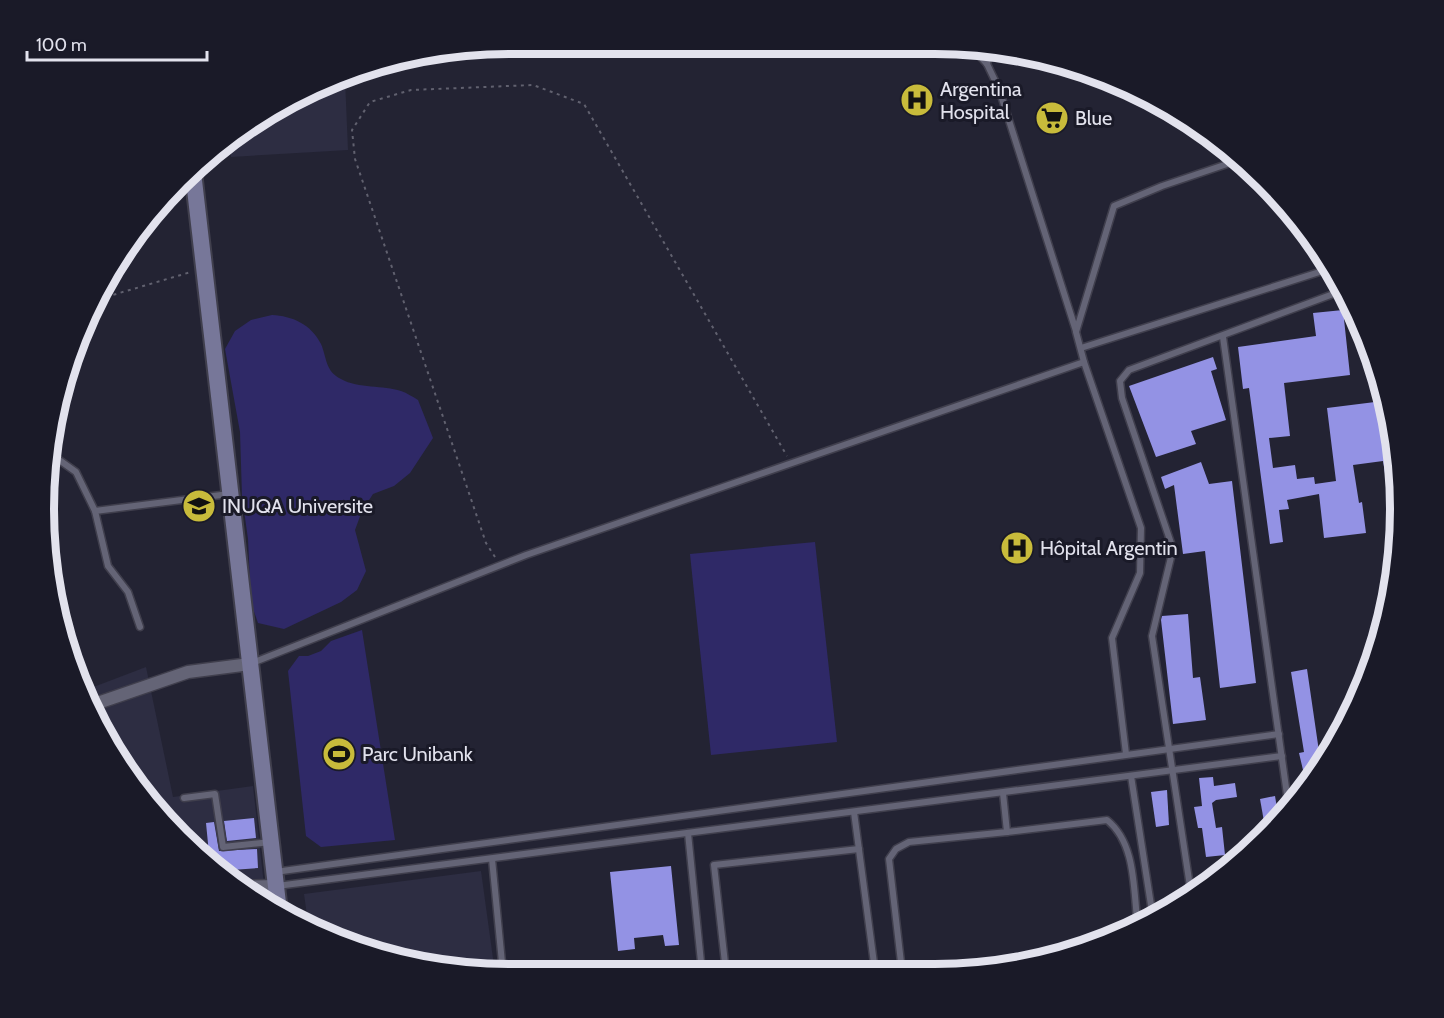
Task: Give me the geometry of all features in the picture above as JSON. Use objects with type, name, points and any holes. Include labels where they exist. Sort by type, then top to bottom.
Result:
[{"type":"main road","points":[[194,181],[271,842],[276,900]]},
{"type":"street","points":[[98,703],[188,672],[250,664]]},
{"type":"street","points":[[252,884],[275,879]]},
{"type":"lane","points":[[980,57],[987,64],[999,89],[1084,362],[1142,528],[1140,573],[1113,638],[1126,754]]},
{"type":"lane","points":[[987,64],[988,57]]},
{"type":"lane","points":[[1076,332],[1114,206],[1162,186],[1230,163]]},
{"type":"lane","points":[[1081,348],[1322,271]]},
{"type":"lane","points":[[1190,886],[1152,636],[1173,549],[1122,398],[1120,381],[1129,370],[1335,293]]},
{"type":"lane","points":[[1223,337],[1287,796]]},
{"type":"lane","points":[[250,664],[501,565],[1084,362]]},
{"type":"lane","points":[[57,459],[76,472],[95,511],[108,566],[128,592],[140,627]]},
{"type":"lane","points":[[95,511],[229,494]]},
{"type":"lane","points":[[275,879],[1126,754],[1279,734]]},
{"type":"lane","points":[[275,879],[492,859],[1282,756]]},
{"type":"lane","points":[[1131,776],[1152,909]]},
{"type":"lane","points":[[1003,792],[1007,831]]},
{"type":"lane","points":[[184,798],[215,794],[223,847],[271,842]]},
{"type":"lane","points":[[854,812],[874,964]]},
{"type":"lane","points":[[901,964],[889,859],[896,849],[909,842],[1107,820],[1120,830],[1128,847],[1137,917]]},
{"type":"lane","points":[[688,833],[701,964]]},
{"type":"lane","points":[[725,964],[714,865],[859,849]]},
{"type":"lane","points":[[492,859],[502,964]]},
{"type":"path","points":[[501,565],[486,543],[355,159],[352,130],[370,102],[411,90],[533,85],[584,104],[792,463]]},
{"type":"path","points":[[107,297],[204,268]]},
{"type":"shaded area","points":[[345,85],[348,150],[231,157],[230,150],[281,115]]},
{"type":"shaded area","points":[[272,315],[294,319],[312,331],[321,344],[329,368],[341,379],[355,384],[401,391],[418,400],[433,438],[410,473],[394,486],[373,494],[362,511],[355,530],[366,571],[357,590],[341,602],[284,629],[258,623],[251,603],[248,539],[242,496],[240,432],[225,349],[235,331],[251,320]]},
{"type":"shaded area","points":[[815,542],[837,742],[711,755],[690,554]]},
{"type":"shaded area","name":"Parc Unibank","points":[[362,630],[395,840],[321,847],[306,836],[288,671],[299,656],[308,656],[321,651],[331,641]]},
{"type":"shaded area","points":[[146,667],[173,797],[253,786],[265,893],[209,851],[167,809],[131,762],[101,710],[91,688]]},
{"type":"shaded area","points":[[481,871],[494,963],[420,955],[363,940],[307,917],[304,894]]},
{"type":"building","points":[[1343,310],[1350,375],[1284,383],[1290,436],[1269,438],[1273,468],[1295,465],[1297,479],[1314,477],[1315,484],[1336,481],[1327,408],[1375,402],[1373,388],[1386,450],[1389,492],[1383,461],[1353,465],[1359,503],[1362,502],[1366,533],[1324,538],[1319,494],[1287,500],[1289,509],[1279,510],[1283,542],[1270,544],[1249,388],[1243,389],[1238,347],[1316,336],[1313,313]]},
{"type":"building","points":[[1213,357],[1217,369],[1211,371],[1226,420],[1191,431],[1196,444],[1156,457],[1129,386]]},
{"type":"building","points":[[1201,462],[1209,484],[1232,481],[1256,683],[1220,688],[1205,551],[1183,554],[1174,485],[1165,489],[1161,477]]},
{"type":"building","points":[[1188,614],[1193,678],[1200,677],[1206,720],[1173,724],[1161,620],[1162,616]]},
{"type":"building","points":[[1307,669],[1319,752],[1304,775],[1299,753],[1304,752],[1291,672]]},
{"type":"building","points":[[1213,777],[1214,786],[1235,783],[1237,797],[1216,800],[1212,803],[1216,828],[1222,827],[1225,855],[1206,857],[1202,828],[1198,828],[1194,807],[1202,806],[1199,778]]},
{"type":"building","points":[[1167,790],[1169,825],[1156,827],[1151,792]]},
{"type":"building","points":[[1275,796],[1277,809],[1264,823],[1260,799]]},
{"type":"building","points":[[254,818],[256,838],[227,841],[224,821]]},
{"type":"building","points":[[214,822],[219,851],[257,849],[258,868],[232,870],[209,851],[206,823]]},
{"type":"building","points":[[671,866],[679,945],[665,946],[663,935],[634,938],[635,949],[618,951],[610,872]]},
{"type":"place","name":"Argentina Hospital","points":[[917,100]]},
{"type":"place","name":"Blue","points":[[1052,118]]},
{"type":"place","name":"INUQA Universite","points":[[199,506]]},
{"type":"place","name":"Hôpital Argentin","points":[[1017,548]]},
{"type":"place","name":"Parc Unibank","points":[[339,754]]}]
